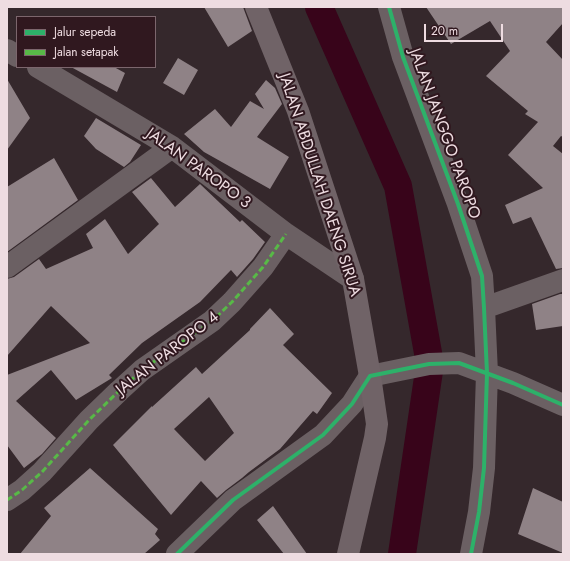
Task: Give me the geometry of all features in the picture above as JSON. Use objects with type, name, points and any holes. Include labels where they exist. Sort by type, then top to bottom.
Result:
[{"type":"main road","name":"JALAN ABDULLAH DAENG SIRUA","points":[[256,7],[298,111],[353,279],[370,376],[377,424],[348,554]]},
{"type":"street","name":"JALAN JANGGO PAROPO","points":[[389,7],[403,57],[458,204],[482,276],[487,373],[484,468],[479,512],[471,554]]},
{"type":"street","points":[[7,50],[16,55]]},
{"type":"street","name":"JALAN PAROPO 3","points":[[40,68],[172,147],[286,234],[353,279]]},
{"type":"street","points":[[7,267],[172,147]]},
{"type":"street","name":"JALAN PAROPO 4","points":[[7,500],[22,490],[42,472],[89,420],[142,370],[212,321],[228,306],[264,267],[286,234]]},
{"type":"street","points":[[484,308],[563,280]]},
{"type":"street","points":[[176,554],[233,500],[323,435],[352,404],[370,376],[429,364],[458,363],[487,373],[563,405]]},
{"type":"building","points":[[204,7],[243,7],[252,31],[228,47]]},
{"type":"building","points":[[426,7],[563,7],[563,23],[546,42],[563,60],[563,137],[561,136],[553,146],[563,154],[563,268],[556,269],[531,217],[513,224],[505,205],[543,188],[508,155],[538,122],[525,114],[528,111],[486,76],[510,51],[490,21],[451,44]]},
{"type":"building","points":[[178,58],[198,70],[184,95],[163,83]]},
{"type":"building","points":[[73,68],[116,68],[125,73],[117,92]]},
{"type":"building","points":[[7,79],[30,118],[7,150]]},
{"type":"building","points":[[266,80],[275,88],[282,104],[257,137],[289,157],[270,189],[204,152],[184,134],[215,109],[231,127],[250,101],[264,109],[255,94]]},
{"type":"building","points":[[96,118],[141,145],[130,162],[124,167],[96,149],[84,136]]},
{"type":"building","points":[[54,158],[78,200],[7,252],[7,187]]},
{"type":"building","points":[[151,178],[175,207],[200,184],[240,222],[242,220],[265,242],[253,259],[237,277],[231,270],[200,302],[142,343],[109,375],[112,378],[76,400],[51,370],[16,401],[56,438],[42,454],[24,468],[7,445],[7,375],[90,343],[51,306],[7,356],[7,279],[14,277],[39,259],[46,269],[93,248],[86,234],[105,219],[128,254],[159,224],[132,192]]},
{"type":"building","points":[[563,294],[563,326],[536,330],[532,304]]},
{"type":"building","points":[[270,308],[294,334],[283,345],[332,393],[317,414],[313,411],[280,449],[217,498],[201,481],[171,515],[113,445],[152,406],[196,367],[202,374]],"holes":[[[209,397],[234,433],[205,461],[174,429]]]},
{"type":"building","points":[[90,468],[158,529],[155,534],[160,540],[144,554],[20,554],[51,516],[44,508]]},
{"type":"building","points":[[533,488],[563,502],[563,553],[518,534]]},
{"type":"building","points":[[273,506],[307,554],[284,554],[257,520]]},
{"type":"waterway","points":[[319,7],[398,186],[430,364],[402,554]]},
{"type":"marked path","points":[[7,500],[22,490],[42,472],[89,420],[142,370],[212,321],[232,302],[263,267],[286,234]]},
{"type":"cycle path","points":[[389,7],[403,57],[458,204],[482,276],[487,373],[484,468],[479,512],[471,554]]},
{"type":"cycle path","points":[[177,554],[233,500],[323,435],[352,404],[370,376],[429,364],[459,363],[513,383],[563,405]]}]
